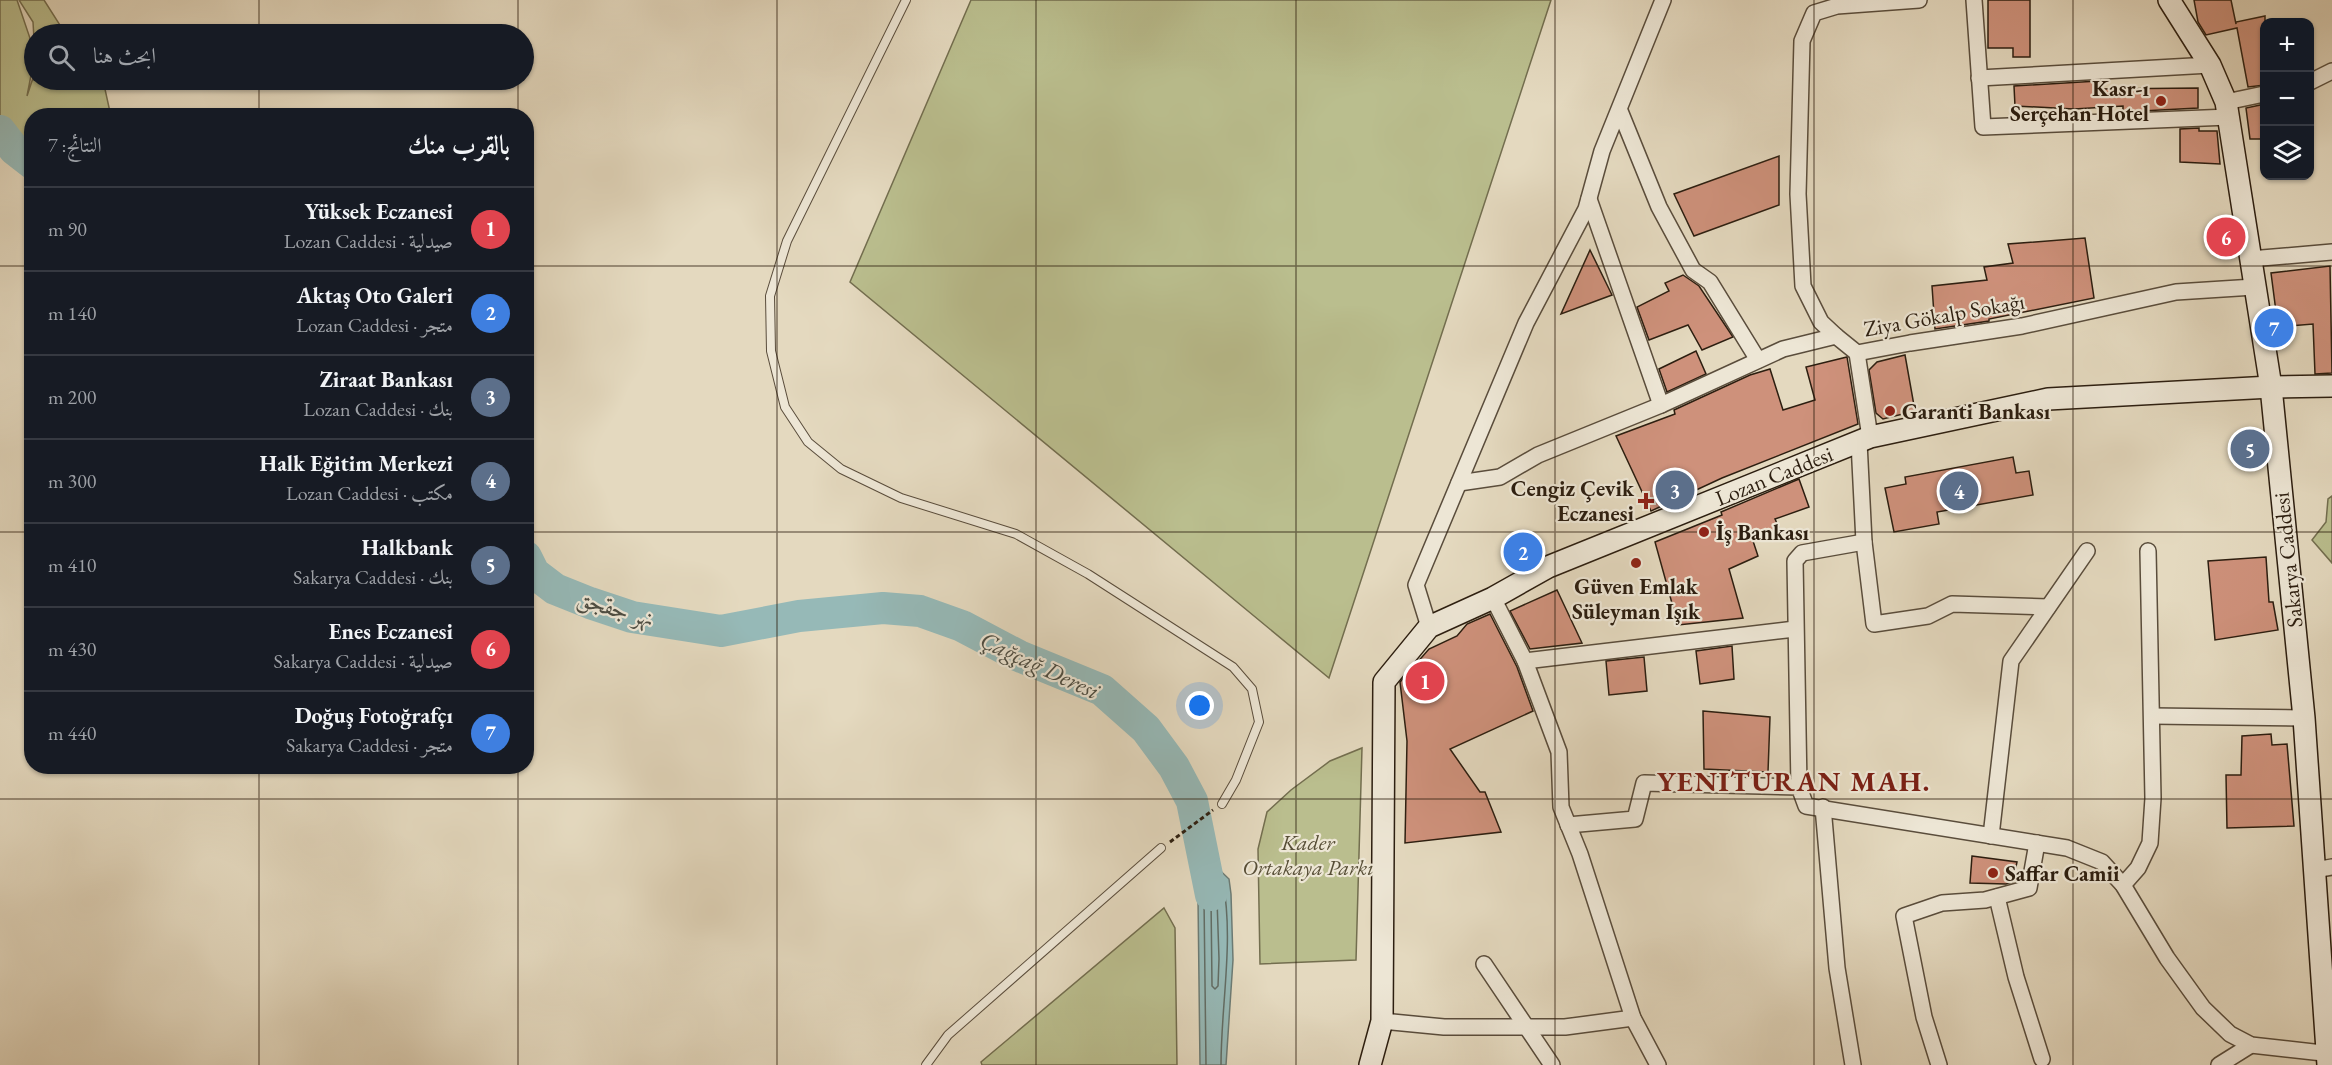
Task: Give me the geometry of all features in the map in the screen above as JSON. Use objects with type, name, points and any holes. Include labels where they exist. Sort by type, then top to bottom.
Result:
[{"type":"main road","name":"Sakarya Caddesi","points":[[2169,0],[2210,65],[2227,109],[2271,387],[2304,718],[2324,869],[2329,1058]]},
{"type":"main road","name":"Lozan Caddesi","points":[[1370,1065],[1382,1021],[1384,682],[1429,627],[1493,598],[1548,567],[1864,439],[2048,399],[2332,386]]},
{"type":"street","points":[[1429,627],[1416,585],[1526,323],[1586,209],[1602,151],[1663,0]]},
{"type":"street","points":[[1836,336],[1821,322],[1803,286],[1798,194],[1802,41],[1814,13],[1838,6],[1920,0]]},
{"type":"street","points":[[1974,0],[1983,127],[2227,109],[2260,96]]},
{"type":"street","points":[[1979,78],[2210,65]]},
{"type":"street","points":[[2314,80],[2332,71]]},
{"type":"street","points":[[1620,111],[1659,207],[1693,270],[1710,282],[1758,360]]},
{"type":"street","points":[[1589,199],[1661,405]]},
{"type":"street","points":[[2250,259],[2332,252]]},
{"type":"street","name":"Ziya Gökalp Sokağı","points":[[1459,483],[1500,477],[1539,455],[1661,405],[1758,360],[1783,350],[1836,336],[1857,353],[2022,326],[2176,292],[2254,287]]},
{"type":"street","points":[[1857,353],[1864,439],[1864,542],[1874,624],[1928,616],[1952,604],[2048,607]]},
{"type":"street","points":[[1864,542],[1802,554],[1795,561],[1799,787],[1806,806],[2067,848],[2102,862],[2123,885],[2167,958],[2203,1008],[2230,1034],[2251,1045],[2329,1058]]},
{"type":"street","points":[[1991,836],[2011,661],[2087,551]]},
{"type":"street","points":[[2123,885],[2138,868],[2150,843],[2152,716],[2148,551]]},
{"type":"street","points":[[1493,598],[1525,661],[1559,752],[1561,807],[1580,854],[1632,1018],[1658,1065]]},
{"type":"street","points":[[1525,661],[1795,629]]},
{"type":"street","points":[[2152,716],[2304,718]]},
{"type":"street","points":[[1568,825],[1635,819],[1644,783],[1799,787]]},
{"type":"street","points":[[1823,807],[1837,968],[1853,1065]]},
{"type":"street","points":[[1939,1065],[1924,1017],[1904,916],[1942,903],[1985,900],[2030,888],[2037,843]]},
{"type":"street","points":[[1997,897],[2016,977],[2042,1059]]},
{"type":"street","points":[[1484,964],[1552,1065]]},
{"type":"street","points":[[1382,1021],[1444,1027],[1565,1027],[1632,1018]]},
{"type":"street","points":[[2219,1065],[2251,1045]]},
{"type":"lane","points":[[906,0],[787,241],[770,296],[771,351],[786,407],[808,442],[841,469],[901,498],[1016,534],[1088,573],[1233,667],[1252,689],[1259,722],[1236,780],[1222,804]]},
{"type":"lane","points":[[926,1065],[948,1035],[1161,848]]},
{"type":"path","points":[[1161,848],[1222,804]]},
{"type":"green space","points":[[0,0],[17,0],[25,24],[24,90],[28,90],[27,96],[29,90],[105,90],[109,108],[24,108],[24,169],[0,146]]},
{"type":"green space","points":[[19,0],[44,0],[59,24],[33,24]]},
{"type":"green space","points":[[971,0],[1551,0],[1329,678],[850,282]]},
{"type":"green space","points":[[2332,496],[2332,563],[2312,540],[2326,522],[2328,499]]},
{"type":"green space","name":"Kader Ortakaya Parkı","points":[[1362,748],[1356,960],[1260,964],[1258,849],[1267,812],[1291,790],[1330,761]]},
{"type":"green space","points":[[1164,908],[1175,928],[1177,1065],[982,1065],[981,1062]]},
{"type":"water","points":[[1204,855],[1229,879],[1231,894],[1233,960],[1226,1065],[1200,1065],[1198,898]]},
{"type":"building","points":[[1988,0],[2030,0],[2030,57],[2013,57],[2013,48],[1988,48]]},
{"type":"building","points":[[2194,0],[2231,0],[2236,24],[2236,22],[2265,16],[2265,18],[2260,18],[2260,86],[2248,87],[2237,28],[2206,35],[2198,22]]},
{"type":"building","points":[[2098,81],[2099,89],[2198,88],[2198,108],[2123,112],[2123,106],[2074,109],[2015,106],[2014,86]]},
{"type":"building","points":[[2260,105],[2260,139],[2250,139],[2246,108]]},
{"type":"building","points":[[2199,128],[2199,131],[2217,131],[2220,164],[2180,162],[2180,129]]},
{"type":"building","points":[[1779,156],[1779,205],[1694,236],[1674,194]]},
{"type":"building","points":[[2085,238],[2094,298],[1989,319],[1989,321],[1935,329],[1932,286],[1987,280],[1984,267],[2013,263],[2008,244]]},
{"type":"building","points":[[1590,250],[1612,295],[1561,314]]},
{"type":"building","points":[[2330,266],[2332,373],[2315,374],[2313,324],[2278,327],[2271,273]]},
{"type":"building","points":[[1683,275],[1699,286],[1733,337],[1702,350],[1688,325],[1649,340],[1637,307],[1669,291],[1665,283]]},
{"type":"building","points":[[1696,351],[1706,374],[1667,392],[1659,369]]},
{"type":"building","points":[[1905,355],[1915,411],[1883,419],[1876,413],[1869,370],[1877,362]]},
{"type":"building","points":[[1847,357],[1858,424],[1722,478],[1651,511],[1616,436],[1675,414],[1674,410],[1750,375],[1770,369],[1783,410],[1815,400],[1806,367]]},
{"type":"building","points":[[2013,457],[2016,473],[2029,471],[2033,495],[1937,512],[1939,524],[1894,532],[1885,488],[1906,484],[1905,477]]},
{"type":"building","points":[[1799,479],[1809,507],[1775,519],[1780,530],[1753,541],[1758,556],[1729,569],[1743,618],[1678,625],[1655,542],[1722,515],[1721,512]]},
{"type":"building","points":[[2266,557],[2269,602],[2273,602],[2278,630],[2215,640],[2208,561]]},
{"type":"building","points":[[1557,590],[1582,643],[1530,649],[1510,611]]},
{"type":"building","points":[[1490,614],[1517,667],[1533,711],[1450,749],[1480,792],[1485,792],[1501,832],[1405,843],[1407,741],[1400,682],[1429,649],[1457,636],[1467,624]]},
{"type":"building","points":[[1732,646],[1734,679],[1700,684],[1696,651]]},
{"type":"building","points":[[1644,657],[1647,691],[1609,695],[1606,661]]},
{"type":"building","points":[[1703,711],[1770,717],[1768,772],[1704,769]]},
{"type":"building","points":[[2271,734],[2272,745],[2287,744],[2294,826],[2227,828],[2226,775],[2241,775],[2242,736]]},
{"type":"building","name":"Saffar Camii","points":[[1972,856],[2017,862],[2013,882],[2006,884],[1970,883]]},
{"type":"waterway","name":"نهر جقجق","points":[[0,131],[14,149],[24,157]]},
{"type":"waterway","name":"Çağçağ Deresi","points":[[534,573],[555,589],[632,617],[721,631],[799,616],[883,608],[920,611],[962,626],[1019,656],[1102,690],[1146,729],[1174,767],[1192,801],[1211,895]]},
{"type":"place","name":"Kasr-ı Serçehan Hotel","points":[[2161,101]]},
{"type":"place","name":"Enes Eczanesi","points":[[2226,237]]},
{"type":"place","name":"Doğuş Fotoğrafçı","points":[[2274,328]]},
{"type":"place","name":"Garanti Bankası","points":[[1890,411]]},
{"type":"place","name":"Halkbank","points":[[2250,449]]},
{"type":"place","name":"Ziraat Bankası","points":[[1675,490]]},
{"type":"place","name":"Halk Eğitim Merkezi","points":[[1959,491]]},
{"type":"place","name":"Cengiz Çevik Eczanesi","points":[[1646,501]]},
{"type":"place","name":"İş Bankası","points":[[1704,532]]},
{"type":"place","name":"Aktaş Oto Galeri","points":[[1523,552]]},
{"type":"place","name":"Güven Emlak Süleyman Işık","points":[[1636,563]]},
{"type":"place","name":"Yüksek Eczanesi","points":[[1425,681]]},
{"type":"place","name":"Saffar Camii","points":[[1993,873]]},
{"type":"district","name":"YENITURAN MAH.","points":[[1794,781]]}]
